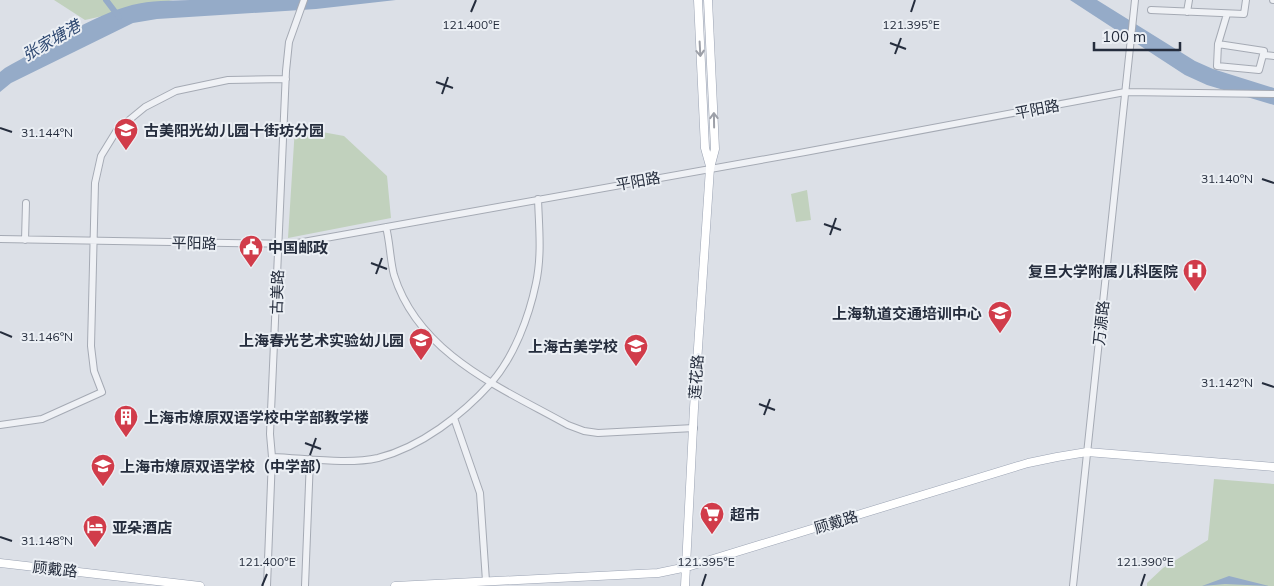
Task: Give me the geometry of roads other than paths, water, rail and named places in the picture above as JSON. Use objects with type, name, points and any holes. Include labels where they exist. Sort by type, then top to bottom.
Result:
[{"type":"main road","name":"莲花路","points":[[698,0],[705,148],[710,168]]},
{"type":"main road","name":"莲花路","points":[[686,586],[710,168],[715,149],[708,0]]},
{"type":"main road","name":"顾戴路","points":[[395,586],[486,581],[554,582],[658,573],[687,567],[1028,463],[1087,452],[1274,467]]},
{"type":"main road","name":"顾戴路","points":[[0,563],[200,586]]},
{"type":"street","name":"古美路","points":[[267,586],[272,457],[270,434],[286,79],[289,42],[304,0]]},
{"type":"street","name":"万源路","points":[[1073,586],[1135,0]]},
{"type":"street","points":[[1187,12],[1188,0]]},
{"type":"street","points":[[1151,10],[1244,14],[1246,0]]},
{"type":"street","points":[[1218,44],[1264,50],[1265,55],[1259,70],[1217,66],[1218,44],[1227,14]]},
{"type":"street","points":[[1265,55],[1274,56]]},
{"type":"street","points":[[0,425],[42,419],[102,392],[94,371],[92,346],[95,183],[101,156],[117,130],[129,118],[161,97],[193,86],[228,80],[286,79]]},
{"type":"street","name":"平阳路","points":[[0,239],[279,245],[1126,92],[1274,94]]},
{"type":"street","points":[[272,457],[366,460],[388,455],[414,444],[454,418],[492,382],[517,339],[534,289],[539,261],[538,199]]},
{"type":"street","points":[[25,240],[26,203]]},
{"type":"street","points":[[386,227],[394,274],[415,319],[453,358],[568,425],[584,432],[598,433],[694,428]]},
{"type":"street","points":[[454,418],[480,493],[486,581]]},
{"type":"street","points":[[305,586],[310,458]]},
{"type":"water","points":[[190,0],[396,0],[316,9],[157,19],[133,23],[11,83],[0,92],[0,72],[84,24],[139,3]]},
{"type":"water","points":[[1070,0],[1097,0],[1195,61],[1213,69],[1274,88],[1274,105],[1207,85],[1185,75]]},
{"type":"water","points":[[1229,576],[1269,586],[1225,584],[1202,586]]},
{"type":"waterway","points":[[106,0],[119,17]]},
{"type":"place","name":"古美阳光幼儿园十街坊分园","points":[[126,151]]},
{"type":"place","name":"中国邮政","points":[[251,268]]},
{"type":"place","name":"复旦大学附属儿科医院","points":[[1195,292]]},
{"type":"place","name":"上海轨道交通培训中心","points":[[1000,334]]},
{"type":"place","name":"上海春光艺术实验幼儿园","points":[[421,361]]},
{"type":"place","name":"上海古美学校","points":[[636,367]]},
{"type":"place","name":"上海市燎原双语学校中学部教学楼","points":[[126,438]]},
{"type":"place","name":"上海市燎原双语学校（中学部）","points":[[103,487]]},
{"type":"place","name":"超市","points":[[712,535]]},
{"type":"place","name":"亚朵酒店","points":[[95,548]]},
{"type":"water label","name":"张家塘港","points":[[51,40]]}]
